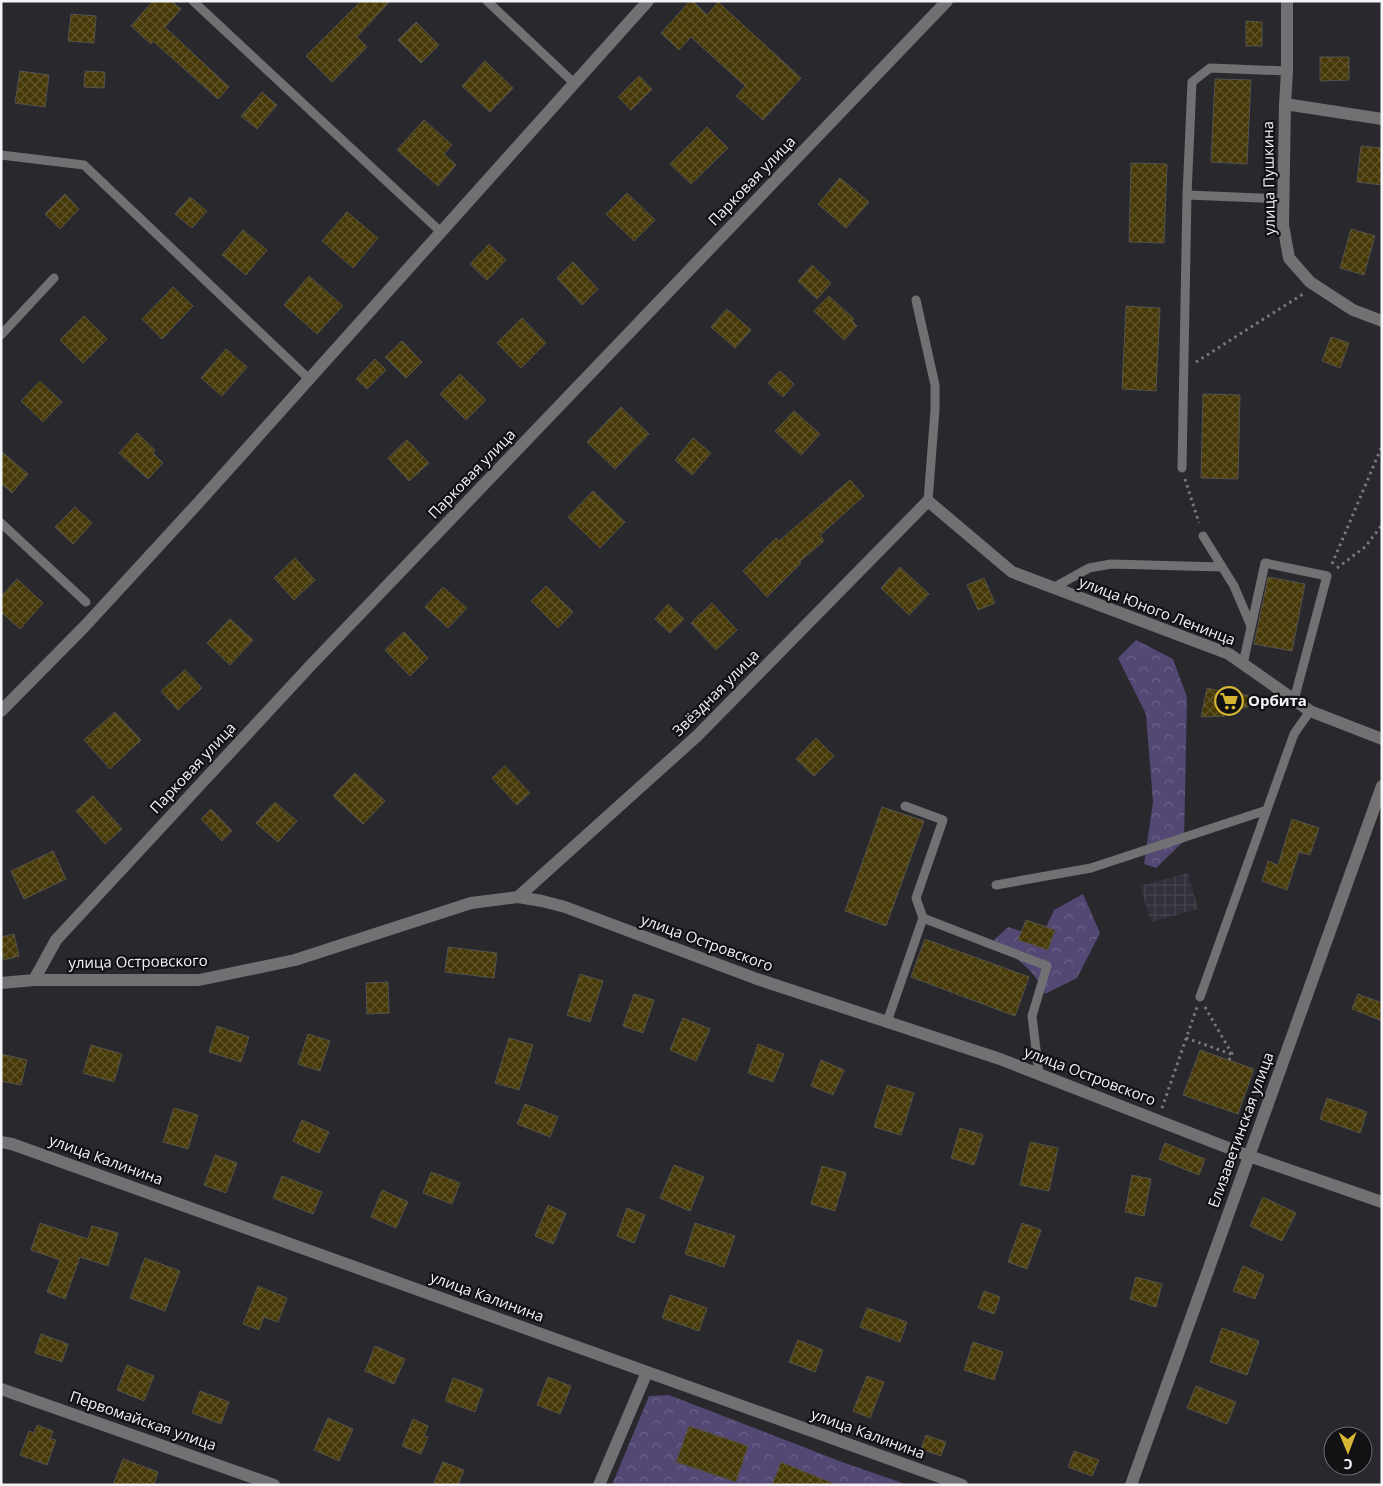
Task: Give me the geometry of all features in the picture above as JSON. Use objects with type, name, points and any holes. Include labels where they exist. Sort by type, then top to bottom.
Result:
[{"type":"street","points":[[1,711],[92,618],[648,1]]},
{"type":"street","name":"Парковая улица","points":[[34,980],[56,940],[311,665],[947,1]]},
{"type":"street","name":"улица Пушкина","points":[[1287,1],[1283,226],[1289,258],[1310,282],[1353,310],[1382,321]]},
{"type":"street","points":[[1285,104],[1382,119]]},
{"type":"street","name":"улица Юного Ленинца","points":[[928,502],[1012,572],[1229,654],[1310,711],[1382,739]]},
{"type":"street","name":"Звёздная улица","points":[[518,897],[697,736],[928,502]]},
{"type":"street","name":"Елизаветинская улица","points":[[1131,1485],[1382,786]]},
{"type":"street","name":"улица Островского","points":[[1,983],[34,980],[199,980],[295,960],[471,903],[518,897],[565,907],[757,979],[1000,1059],[1249,1156],[1382,1202]]},
{"type":"street","name":"улица Калинина","points":[[1,1142],[31,1150],[962,1485]]},
{"type":"street","points":[[599,1485],[647,1372]]},
{"type":"street","name":"Первомайская улица","points":[[1,1388],[274,1485]]},
{"type":"lane","points":[[193,1],[440,232]]},
{"type":"lane","points":[[488,1],[574,83]]},
{"type":"lane","points":[[1182,468],[1187,195],[1192,82],[1210,68],[1287,71]]},
{"type":"lane","points":[[1,155],[84,166],[309,379]]},
{"type":"lane","points":[[1187,195],[1284,199]]},
{"type":"lane","points":[[1,335],[54,278]]},
{"type":"lane","points":[[916,300],[935,385],[936,410],[928,502]]},
{"type":"lane","points":[[1,523],[86,602]]},
{"type":"lane","points":[[1203,536],[1234,586],[1252,626]]},
{"type":"lane","points":[[1244,664],[1265,563],[1327,576],[1294,700]]},
{"type":"lane","points":[[1052,588],[1089,568],[1111,564],[1222,567]]},
{"type":"lane","points":[[1200,997],[1294,734],[1310,711]]},
{"type":"lane","points":[[887,1022],[923,918],[916,898],[943,820],[905,806]]},
{"type":"lane","points":[[996,885],[1092,868],[1267,810]]},
{"type":"lane","points":[[923,918],[1048,966],[1032,1016],[1039,1074]]},
{"type":"path","points":[[1184,370],[1316,286]]},
{"type":"path","points":[[1327,576],[1382,446]]},
{"type":"path","points":[[1182,468],[1203,536]]},
{"type":"path","points":[[1327,576],[1365,547],[1382,525]]},
{"type":"path","points":[[1158,1120],[1200,997]]},
{"type":"path","points":[[1200,997],[1232,1054]]},
{"type":"path","points":[[1186,1038],[1232,1054]]},
{"type":"path","points":[[1229,1060],[1232,1054]]},
{"type":"shaded area","points":[[1188,873],[1198,909],[1151,922],[1140,886]]},
{"type":"green space","points":[[1136,640],[1173,659],[1187,697],[1184,841],[1156,868],[1144,864],[1153,802],[1146,714],[1118,658]]},
{"type":"green space","points":[[1083,894],[1100,933],[1077,978],[1045,994],[1030,970],[992,942],[1008,927],[1041,938],[1054,910]]},
{"type":"green space","points":[[669,1395],[842,1462],[908,1485],[612,1485],[649,1396]]},
{"type":"building","points":[[153,1],[171,1],[181,9],[165,27],[229,87],[218,99],[153,41],[151,44],[131,26]]},
{"type":"building","points":[[361,1],[390,1],[357,37],[367,47],[332,82],[306,56]]},
{"type":"building","points":[[690,1],[693,1],[707,15],[718,2],[801,78],[763,120],[736,96],[745,86],[691,37],[679,50],[661,33]]},
{"type":"building","points":[[71,14],[96,16],[94,43],[68,41]]},
{"type":"building","points":[[1246,21],[1262,22],[1262,46],[1246,46]]},
{"type":"building","points":[[416,22],[439,45],[421,63],[398,40]]},
{"type":"building","points":[[1320,57],[1349,57],[1349,80],[1320,81]]},
{"type":"building","points":[[485,61],[513,88],[490,112],[462,86]]},
{"type":"building","points":[[20,71],[49,75],[45,107],[15,103]]},
{"type":"building","points":[[85,71],[105,72],[104,88],[84,87]]},
{"type":"building","points":[[639,76],[652,89],[631,110],[618,97]]},
{"type":"building","points":[[1215,79],[1251,80],[1247,164],[1211,162]]},
{"type":"building","points":[[262,92],[277,105],[257,129],[241,116]]},
{"type":"building","points":[[424,120],[452,145],[444,154],[456,165],[438,186],[397,150]]},
{"type":"building","points":[[707,127],[728,148],[691,184],[670,164]]},
{"type":"building","points":[[1361,146],[1382,148],[1382,185],[1357,182]]},
{"type":"building","points":[[1131,163],[1167,164],[1164,243],[1129,242]]},
{"type":"building","points":[[840,178],[869,202],[846,228],[818,204]]},
{"type":"building","points":[[627,193],[655,220],[634,241],[606,214]]},
{"type":"building","points":[[65,194],[79,209],[60,229],[45,214]]},
{"type":"building","points":[[190,197],[207,211],[192,228],[175,214]]},
{"type":"building","points":[[347,212],[378,238],[353,268],[322,241]]},
{"type":"building","points":[[1351,229],[1375,236],[1364,275],[1340,268]]},
{"type":"building","points":[[243,230],[267,250],[246,275],[222,255]]},
{"type":"building","points":[[489,244],[506,260],[487,280],[470,264]]},
{"type":"building","points":[[573,262],[598,289],[582,305],[557,278]]},
{"type":"building","points":[[812,265],[831,283],[817,299],[798,281]]},
{"type":"building","points":[[309,276],[343,306],[317,334],[284,305]]},
{"type":"building","points":[[173,287],[193,306],[162,339],[142,319]]},
{"type":"building","points":[[829,296],[854,319],[852,321],[857,326],[844,340],[814,311]]},
{"type":"building","points":[[1126,306],[1160,308],[1156,391],[1122,389]]},
{"type":"building","points":[[727,309],[751,330],[735,348],[711,327]]},
{"type":"building","points":[[84,316],[107,339],[83,363],[60,340]]},
{"type":"building","points":[[522,318],[546,343],[521,368],[497,343]]},
{"type":"building","points":[[1331,337],[1349,343],[1340,368],[1322,361]]},
{"type":"building","points":[[402,341],[422,362],[406,378],[385,357]]},
{"type":"building","points":[[226,349],[247,367],[222,396],[201,378]]},
{"type":"building","points":[[375,359],[386,370],[367,389],[356,379]]},
{"type":"building","points":[[780,371],[794,384],[783,397],[768,383]]},
{"type":"building","points":[[460,374],[486,400],[466,420],[440,394]]},
{"type":"building","points":[[40,381],[62,402],[43,422],[21,401]]},
{"type":"building","points":[[1203,394],[1240,395],[1238,479],[1201,478]]},
{"type":"building","points":[[621,407],[649,434],[615,469],[587,442]]},
{"type":"building","points":[[794,411],[820,434],[801,455],[775,431]]},
{"type":"building","points":[[137,433],[155,450],[153,453],[163,463],[148,479],[119,453]]},
{"type":"building","points":[[693,438],[711,453],[692,475],[675,460]]},
{"type":"building","points":[[407,440],[429,463],[409,481],[388,458]]},
{"type":"building","points":[[1,451],[28,474],[12,493],[1,483]]},
{"type":"building","points":[[850,480],[864,496],[820,535],[824,541],[799,562],[801,563],[767,597],[743,571],[776,538],[779,541]]},
{"type":"building","points":[[593,491],[625,522],[600,548],[568,517]]},
{"type":"building","points":[[75,507],[92,523],[73,544],[55,527]]},
{"type":"building","points":[[295,558],[315,580],[294,600],[274,578]]},
{"type":"building","points":[[900,567],[929,594],[909,615],[881,588]]},
{"type":"building","points":[[1268,577],[1305,584],[1292,651],[1254,644]]},
{"type":"building","points":[[984,578],[995,603],[978,610],[967,585]]},
{"type":"building","points":[[17,579],[43,603],[20,629],[1,612],[1,596]]},
{"type":"building","points":[[546,586],[573,612],[558,628],[531,601]]},
{"type":"building","points":[[443,587],[467,608],[448,628],[425,607]]},
{"type":"building","points":[[712,603],[737,630],[716,650],[691,623]]},
{"type":"building","points":[[668,604],[684,619],[670,633],[655,619]]},
{"type":"building","points":[[230,619],[253,640],[230,665],[207,643]]},
{"type":"building","points":[[404,632],[428,658],[410,676],[385,650]]},
{"type":"building","points":[[185,670],[202,688],[178,710],[161,691]]},
{"type":"building","name":"Орбита","points":[[1207,688],[1276,700],[1226,712],[1224,716],[1201,717]]},
{"type":"building","points":[[115,712],[141,740],[110,769],[84,740]]},
{"type":"building","points":[[816,738],[834,756],[814,776],[796,759]]},
{"type":"building","points":[[505,766],[530,793],[517,805],[492,778]]},
{"type":"building","points":[[355,773],[385,801],[363,824],[333,796]]},
{"type":"building","points":[[93,796],[122,829],[105,844],[76,811]]},
{"type":"building","points":[[275,802],[297,821],[278,842],[256,823]]},
{"type":"building","points":[[882,807],[924,821],[886,926],[845,911]]},
{"type":"building","points":[[211,809],[232,831],[222,841],[201,819]]},
{"type":"building","points":[[1292,819],[1319,828],[1310,855],[1299,852],[1287,890],[1262,881],[1268,861],[1278,865]]},
{"type":"building","points":[[53,851],[66,879],[24,899],[11,871]]},
{"type":"building","points":[[1026,920],[1055,930],[1048,950],[1018,940]]},
{"type":"building","points":[[14,934],[19,956],[4,960],[1,950],[1,937]]},
{"type":"building","points":[[925,939],[1029,977],[1015,1016],[911,977]]},
{"type":"building","points":[[448,947],[497,953],[494,978],[445,972]]},
{"type":"building","points":[[580,974],[603,981],[590,1022],[567,1015]]},
{"type":"building","points":[[388,982],[389,1013],[367,1014],[366,983]]},
{"type":"building","points":[[634,994],[654,1000],[643,1033],[623,1026]]},
{"type":"building","points":[[1358,994],[1382,1003],[1382,1021],[1352,1009]]},
{"type":"building","points":[[683,1018],[710,1029],[696,1061],[670,1050]]},
{"type":"building","points":[[217,1026],[249,1037],[241,1062],[209,1052]]},
{"type":"building","points":[[308,1034],[330,1041],[320,1071],[298,1064]]},
{"type":"building","points":[[509,1038],[533,1045],[519,1090],[495,1083]]},
{"type":"building","points":[[758,1044],[784,1054],[773,1082],[748,1073]]},
{"type":"building","points":[[91,1045],[122,1054],[114,1082],[83,1073]]},
{"type":"building","points":[[1200,1050],[1254,1069],[1238,1114],[1183,1095]]},
{"type":"building","points":[[1,1054],[27,1060],[21,1085],[1,1081]]},
{"type":"building","points":[[821,1060],[844,1070],[833,1095],[811,1086]]},
{"type":"building","points":[[887,1085],[914,1093],[901,1135],[874,1127]]},
{"type":"building","points":[[1327,1098],[1367,1112],[1360,1133],[1320,1119]]},
{"type":"building","points":[[525,1104],[558,1117],[550,1137],[517,1124]]},
{"type":"building","points":[[174,1108],[198,1115],[188,1149],[163,1142]]},
{"type":"building","points":[[302,1120],[329,1132],[319,1153],[293,1141]]},
{"type":"building","points":[[960,1128],[983,1135],[974,1165],[951,1158]]},
{"type":"building","points":[[1030,1142],[1058,1148],[1049,1191],[1020,1185]]},
{"type":"building","points":[[1165,1143],[1205,1159],[1199,1175],[1159,1159]]},
{"type":"building","points":[[215,1155],[237,1163],[226,1193],[204,1185]]},
{"type":"building","points":[[674,1165],[704,1177],[690,1211],[660,1198]]},
{"type":"building","points":[[822,1166],[846,1173],[835,1211],[811,1204]]},
{"type":"building","points":[[431,1172],[460,1183],[452,1204],[423,1193]]},
{"type":"building","points":[[1132,1175],[1151,1179],[1144,1216],[1125,1212]]},
{"type":"building","points":[[282,1176],[322,1192],[313,1214],[273,1198]]},
{"type":"building","points":[[382,1190],[408,1202],[396,1228],[371,1217]]},
{"type":"building","points":[[1263,1197],[1296,1213],[1282,1241],[1250,1226]]},
{"type":"building","points":[[548,1205],[566,1213],[553,1244],[535,1236]]},
{"type":"building","points":[[627,1208],[645,1215],[634,1243],[617,1236]]},
{"type":"building","points":[[40,1223],[88,1239],[92,1226],[118,1233],[108,1266],[80,1257],[65,1299],[47,1292],[60,1260],[31,1250]]},
{"type":"building","points":[[695,1223],[735,1236],[724,1267],[685,1254]]},
{"type":"building","points":[[1022,1223],[1041,1230],[1027,1269],[1008,1262]]},
{"type":"building","points":[[145,1258],[180,1271],[165,1311],[130,1298]]},
{"type":"building","points":[[1243,1266],[1264,1275],[1255,1299],[1233,1291]]},
{"type":"building","points":[[1136,1277],[1162,1284],[1156,1307],[1130,1299]]},
{"type":"building","points":[[258,1286],[287,1298],[278,1322],[264,1317],[259,1330],[243,1324]]},
{"type":"building","points":[[984,1291],[1000,1297],[994,1314],[978,1308]]},
{"type":"building","points":[[670,1295],[707,1308],[699,1331],[662,1318]]},
{"type":"building","points":[[867,1308],[907,1322],[900,1342],[860,1327]]},
{"type":"building","points":[[1222,1328],[1259,1341],[1247,1375],[1210,1362]]},
{"type":"building","points":[[41,1334],[68,1344],[62,1362],[35,1353]]},
{"type":"building","points":[[798,1340],[823,1350],[815,1372],[789,1362]]},
{"type":"building","points":[[973,1342],[1003,1352],[994,1380],[964,1370]]},
{"type":"building","points":[[375,1346],[405,1359],[394,1384],[365,1371]]},
{"type":"building","points":[[127,1365],[154,1376],[144,1401],[117,1390]]},
{"type":"building","points":[[867,1376],[884,1382],[870,1418],[853,1411]]},
{"type":"building","points":[[548,1377],[571,1386],[560,1414],[537,1405]]},
{"type":"building","points":[[453,1378],[483,1389],[475,1412],[445,1401]]},
{"type":"building","points":[[1196,1386],[1236,1402],[1227,1424],[1187,1408]]},
{"type":"building","points":[[200,1391],[229,1402],[221,1424],[192,1413]]},
{"type":"building","points":[[328,1418],[353,1429],[339,1461],[314,1450]]},
{"type":"building","points":[[413,1419],[428,1426],[424,1436],[428,1437],[421,1454],[402,1446]]},
{"type":"building","points":[[37,1425],[53,1431],[50,1439],[56,1440],[47,1465],[20,1455],[29,1431],[34,1433]]},
{"type":"building","points":[[689,1426],[748,1446],[736,1482],[676,1462]]},
{"type":"building","points":[[926,1435],[946,1442],[941,1456],[921,1449]]},
{"type":"building","points":[[1074,1451],[1099,1460],[1092,1476],[1068,1467]]},
{"type":"building","points":[[123,1459],[158,1472],[154,1485],[113,1485]]},
{"type":"building","points":[[443,1462],[464,1470],[458,1485],[433,1485]]},
{"type":"building","points":[[781,1462],[835,1484],[835,1485],[772,1485]]},
{"type":"place","name":"Орбита","points":[[1229,701]]}]
